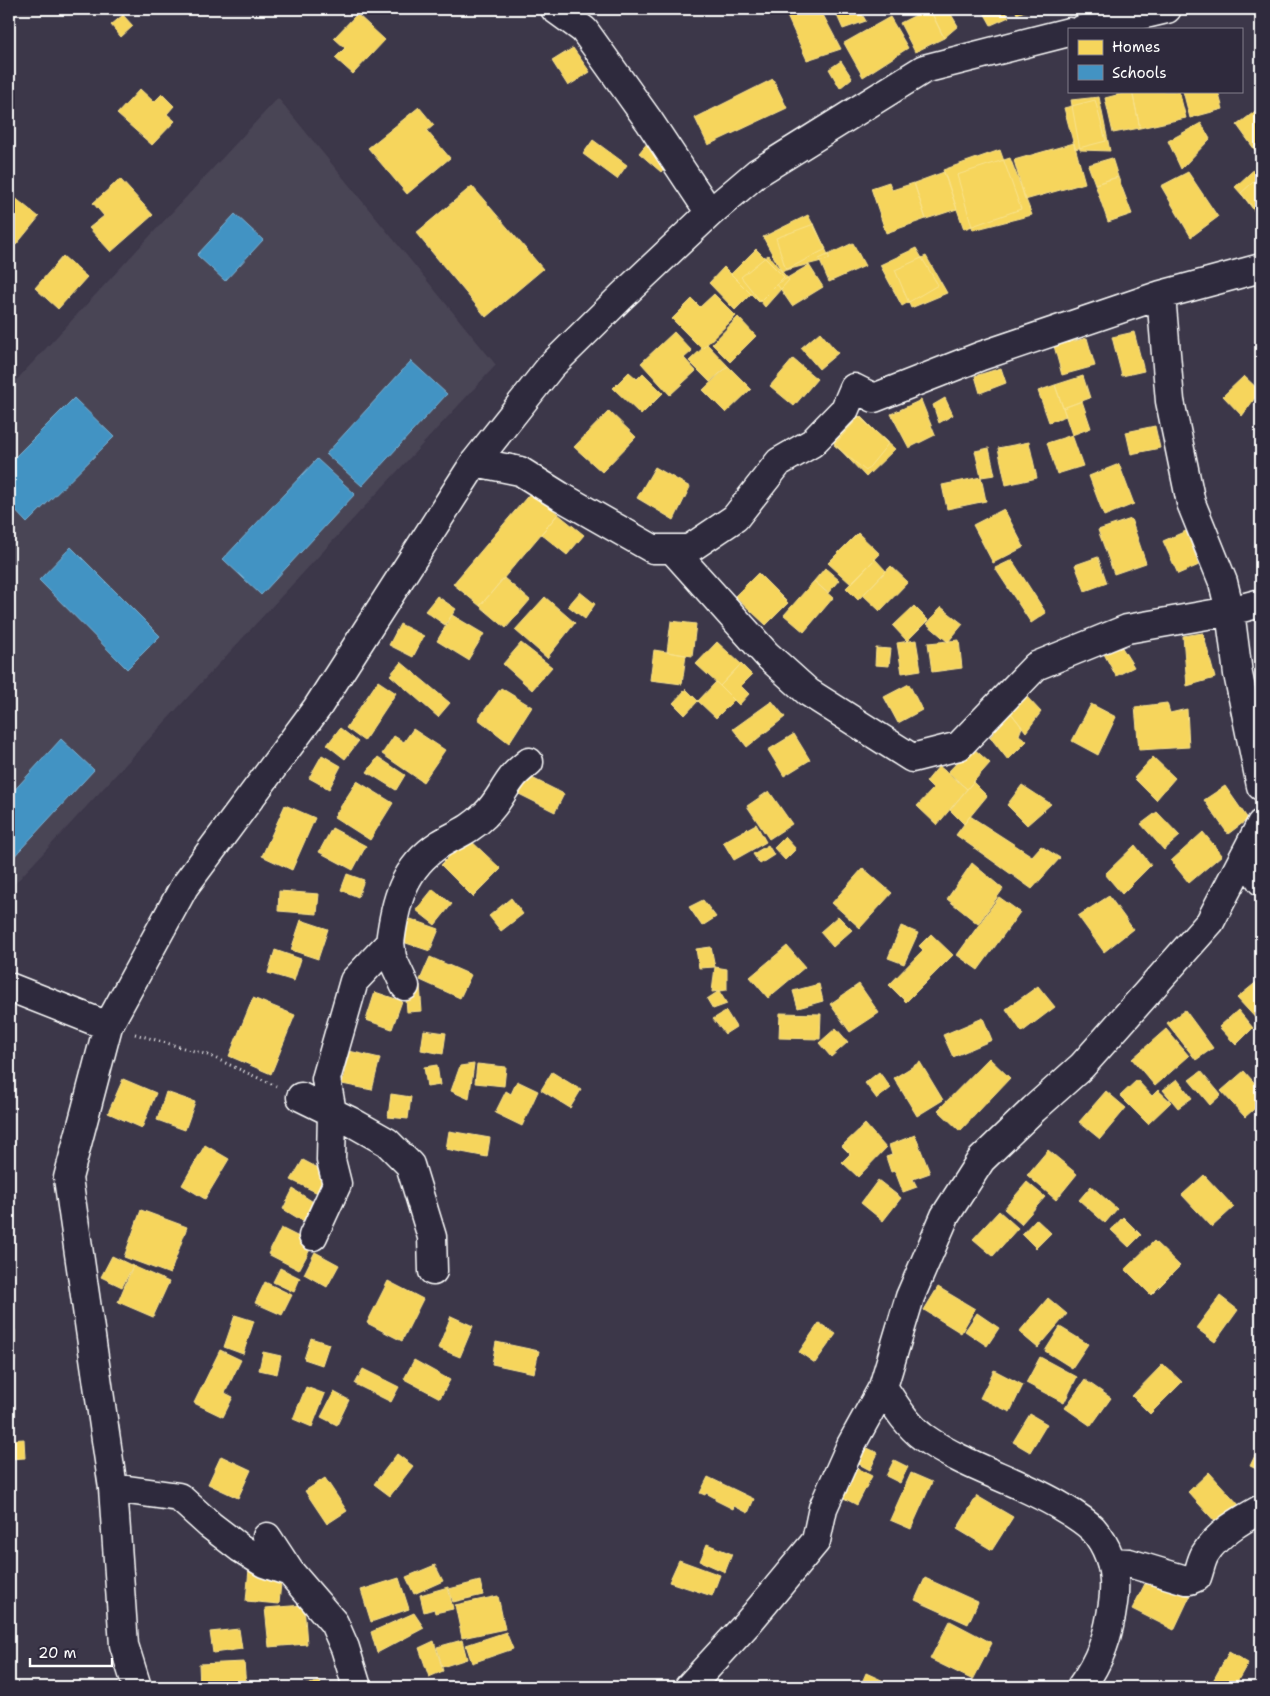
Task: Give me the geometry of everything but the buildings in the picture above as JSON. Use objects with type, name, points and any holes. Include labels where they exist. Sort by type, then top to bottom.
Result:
[{"type":"street","points":[[555,9],[584,30],[649,121],[710,213]]},
{"type":"street","points":[[1096,20],[1166,9]]},
{"type":"street","points":[[137,1687],[124,1645],[113,1488],[68,1178],[108,1026],[184,887],[317,708],[475,462],[551,366],[622,296],[710,213],[757,172],[924,69],[1068,32]]},
{"type":"street","points":[[475,462],[520,471],[653,549],[689,549],[735,518],[779,462],[812,443],[845,409],[854,388],[874,398],[981,356],[1161,296],[1261,268]]},
{"type":"street","points":[[1161,296],[1170,401],[1191,503],[1223,582],[1230,611],[1238,674],[1261,786]]},
{"type":"street","points":[[672,549],[767,655],[808,692],[912,758],[959,746],[1036,666],[1126,629],[1230,611],[1261,603]]},
{"type":"street","points":[[405,986],[392,958],[390,943],[400,892],[409,875],[424,856],[440,844],[470,829],[486,815],[500,798],[512,777],[529,762]]},
{"type":"street","points":[[689,1687],[740,1631],[816,1541],[823,1508],[851,1445],[883,1387],[910,1297],[945,1216],[981,1160],[1082,1066],[1210,922],[1261,824]]},
{"type":"street","points":[[1244,856],[1261,881]]},
{"type":"street","points":[[313,1236],[337,1184],[331,1160],[332,1112],[326,1079],[354,981],[390,943]]},
{"type":"street","points":[[9,987],[108,1026]]},
{"type":"street","points":[[301,1097],[387,1142],[410,1165],[432,1237],[433,1271]]},
{"type":"street","points":[[883,1387],[912,1428],[941,1449],[1026,1488],[1076,1516],[1092,1529],[1104,1546],[1112,1562],[1115,1581],[1111,1622],[1103,1648],[1081,1687]]},
{"type":"street","points":[[113,1488],[179,1497],[210,1525],[240,1548],[264,1563],[290,1572]]},
{"type":"street","points":[[1112,1562],[1129,1563],[1186,1580],[1194,1579],[1197,1577],[1205,1554],[1214,1542],[1261,1509]]},
{"type":"street","points":[[267,1537],[290,1572],[334,1623],[345,1648],[357,1687]]},
{"type":"path","points":[[108,1026],[208,1055],[301,1097]]},
{"type":"shaded area","points":[[278,98],[496,365],[9,890],[9,388]]}]
